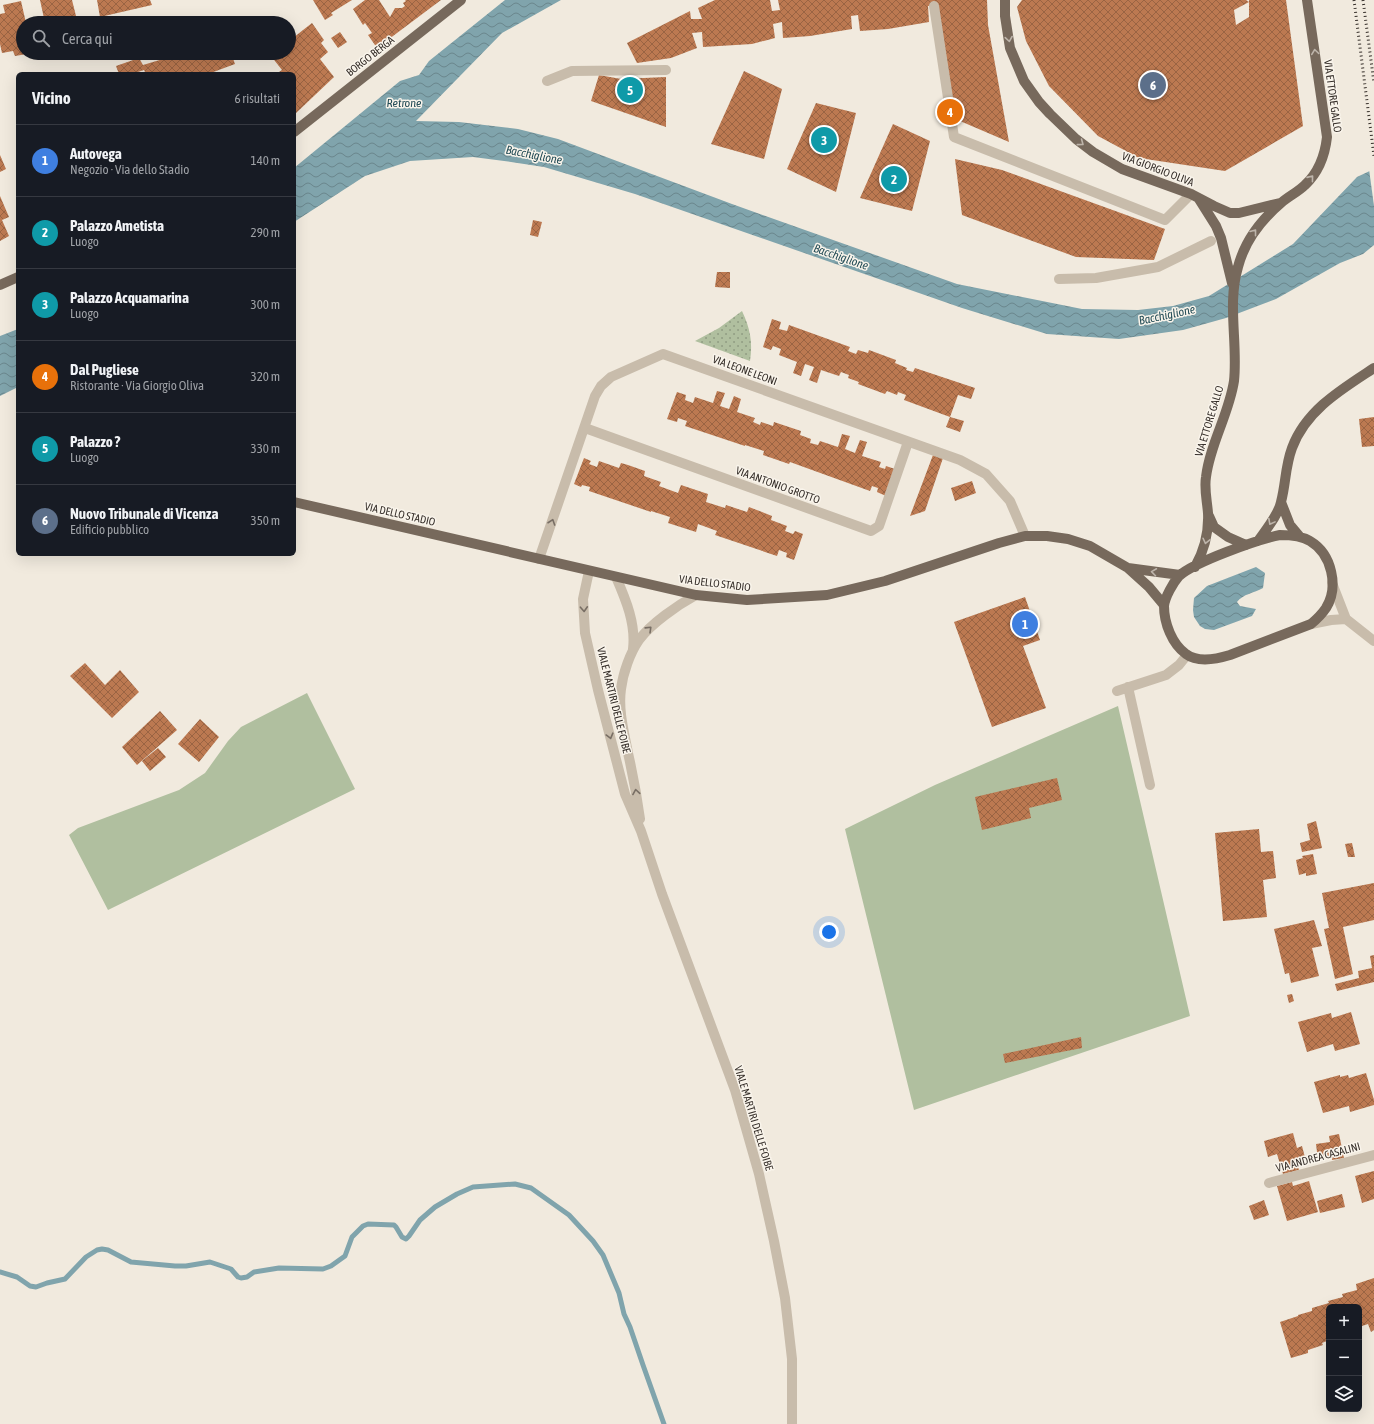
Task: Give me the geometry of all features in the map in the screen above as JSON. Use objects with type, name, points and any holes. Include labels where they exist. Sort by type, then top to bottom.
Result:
[{"type":"main road","name":"BORGO BERGA","points":[[296,130],[461,0]]},
{"type":"main road","name":"VIA GIORGIO OLIVA","points":[[1005,0],[1005,16],[1010,48],[1024,81],[1039,102],[1076,139],[1122,169],[1195,196],[1230,212]]},
{"type":"main road","name":"VIA ETTORE GALLO","points":[[1233,266],[1249,239],[1264,220],[1282,202],[1306,184],[1318,170],[1325,153],[1327,136],[1307,0]]},
{"type":"main road","name":"VIA ETTORE GALLO","points":[[1195,196],[1216,226],[1233,266],[1234,355],[1234,381],[1206,476],[1205,492],[1208,514],[1207,538],[1203,553],[1195,567]]},
{"type":"main road","name":"VIA ETTORE GALLO","points":[[1230,212],[1239,213],[1282,202]]},
{"type":"main road","points":[[0,285],[16,279]]},
{"type":"main road","points":[[1258,541],[1268,527],[1281,502],[1287,464],[1292,447],[1299,433],[1314,413],[1327,401],[1374,368]]},
{"type":"main road","name":"VIA DELLO STADIO","points":[[296,502],[696,595],[747,600],[827,596],[875,584],[999,542],[1025,536],[1047,536],[1076,541],[1090,546],[1128,568],[1149,587],[1164,605]]},
{"type":"main road","points":[[1281,502],[1290,524],[1300,537]]},
{"type":"main road","name":"VIA ETTORE GALLO","points":[[1208,514],[1214,527],[1228,537],[1246,545]]},
{"type":"main road","points":[[1280,535],[1300,537],[1310,541],[1324,555],[1330,565],[1332,583],[1330,599],[1326,608],[1318,618],[1311,624],[1230,656],[1200,659],[1186,655],[1170,635],[1164,605],[1172,587],[1180,575],[1204,562],[1258,541],[1280,535]]},
{"type":"main road","name":"VIA DELLO STADIO","points":[[1128,568],[1180,575]]},
{"type":"street","points":[[934,6],[954,137],[1165,220],[1195,196]]},
{"type":"street","points":[[547,81],[572,71],[666,70]]},
{"type":"street","points":[[1059,279],[1096,278],[1158,267],[1211,241]]},
{"type":"street","name":"VIA LEONE LEONI","points":[[539,559],[595,396],[600,386],[611,377],[664,354],[960,460],[986,474],[1010,501],[1025,536]]},
{"type":"street","name":"VIA ANTONIO GROTTO","points":[[585,428],[871,531],[879,526],[908,442]]},
{"type":"street","name":"VIALE MARTIRI DELLE FOIBE","points":[[589,571],[583,599],[585,633],[625,794],[641,831],[662,894],[735,1090],[758,1174],[774,1241],[785,1298],[792,1359],[792,1424]]},
{"type":"street","name":"VIALE MARTIRI DELLE FOIBE","points":[[616,577],[633,624],[634,639],[632,652],[621,689],[622,717],[636,791],[641,831]]},
{"type":"street","points":[[1332,583],[1346,619],[1374,641]]},
{"type":"street","name":"VIALE MARTIRI DELLE FOIBE","points":[[632,652],[639,640],[650,628],[676,606],[696,595]]},
{"type":"street","points":[[1311,624],[1346,619]]},
{"type":"street","points":[[1117,691],[1166,675],[1179,665],[1186,655]]},
{"type":"street","points":[[1128,687],[1150,785]]},
{"type":"street","name":"VIA ANDREA CASALINI","points":[[1269,1183],[1374,1155]]},
{"type":"green space","points":[[742,311],[750,335],[750,361],[695,341],[719,328]]},
{"type":"green space","points":[[307,693],[355,789],[108,910],[69,835],[78,828],[179,790],[205,773],[228,741],[241,727]]},
{"type":"green space","points":[[1118,706],[1190,1016],[914,1110],[845,829],[935,785]]},
{"type":"water","name":"Bacchiglione","points":[[505,0],[561,0],[502,33],[416,121],[459,122],[518,129],[558,139],[732,204],[957,284],[1082,309],[1138,310],[1173,306],[1209,296],[1293,244],[1357,177],[1374,169],[1374,245],[1363,254],[1340,263],[1276,299],[1226,318],[1183,330],[1119,339],[1047,334],[962,308],[635,194],[544,167],[511,162],[473,157],[410,161],[365,176],[296,221],[296,166],[400,81],[419,75],[429,61]]},
{"type":"water","points":[[16,330],[16,388],[0,396],[0,336]]},
{"type":"water","points":[[1256,567],[1265,573],[1263,588],[1245,595],[1237,602],[1240,606],[1256,609],[1252,616],[1214,630],[1205,629],[1200,626],[1194,617],[1194,598],[1207,586]]},
{"type":"pier","points":[[1374,167],[1374,206],[1369,169]]},
{"type":"building","points":[[40,0],[72,0],[76,16],[43,16]]},
{"type":"building","points":[[97,0],[150,0],[152,5],[104,16],[100,16]]},
{"type":"building","points":[[313,0],[352,0],[331,13],[333,15],[325,20]]},
{"type":"building","points":[[365,0],[379,0],[390,17],[395,8],[402,8],[405,6],[403,3],[406,1],[405,0],[441,0],[377,48],[368,35],[372,33],[365,23],[363,25],[353,9]]},
{"type":"building","points":[[715,0],[770,0],[772,11],[780,10],[778,0],[987,0],[988,25],[1009,142],[953,118],[938,5],[928,6],[929,22],[888,29],[860,31],[858,15],[851,16],[852,29],[810,36],[783,38],[782,22],[773,24],[775,38],[752,44],[703,47],[702,32],[692,33],[697,48],[671,58],[637,63],[627,43],[690,11],[691,19],[702,19],[698,8]]},
{"type":"building","points":[[1022,0],[1246,0],[1249,2],[1249,0],[1286,0],[1303,126],[1225,171],[1139,158],[1098,136],[1049,86],[1026,41],[1017,7]],"holes":[[[1249,2],[1249,17],[1236,25],[1234,10]]]},
{"type":"building","points":[[21,1],[24,16],[16,16],[16,56],[13,51],[2,53],[0,44],[0,14],[5,13],[3,5]]},
{"type":"building","points":[[312,23],[324,40],[321,43],[328,52],[320,59],[334,77],[296,113],[296,72],[279,72],[282,70],[274,60],[296,60],[296,36]]},
{"type":"building","points":[[340,32],[347,42],[338,48],[331,38]]},
{"type":"building","points":[[133,60],[140,60],[143,65],[160,60],[234,60],[235,64],[213,72],[145,72],[144,70],[138,72],[118,72],[116,66]]},
{"type":"building","points":[[744,71],[782,89],[764,159],[711,144]]},
{"type":"building","points":[[599,75],[621,79],[666,77],[666,127],[591,101]]},
{"type":"building","points":[[816,103],[856,113],[836,192],[787,169]]},
{"type":"building","points":[[893,124],[930,141],[912,211],[860,198]]},
{"type":"building","points":[[0,155],[6,169],[0,172]]},
{"type":"building","points":[[955,159],[1002,170],[1165,229],[1154,260],[1076,257],[962,215]]},
{"type":"building","points":[[0,196],[9,217],[2,220],[9,236],[0,241]]},
{"type":"building","points":[[533,220],[542,222],[538,237],[530,235]]},
{"type":"building","points":[[717,272],[730,272],[730,288],[715,287]]},
{"type":"building","points":[[772,319],[781,322],[779,329],[787,331],[789,325],[850,347],[848,351],[856,354],[858,350],[868,353],[869,350],[896,360],[895,363],[907,368],[906,370],[913,372],[915,368],[975,388],[971,399],[958,395],[950,417],[904,400],[906,395],[898,392],[897,395],[887,391],[885,394],[858,384],[859,382],[848,378],[849,375],[841,372],[839,376],[821,370],[817,383],[809,380],[814,367],[805,364],[801,376],[793,373],[797,362],[779,355],[781,349],[773,346],[771,350],[763,347]]},
{"type":"building","points":[[717,391],[725,393],[720,406],[729,409],[734,396],[741,399],[737,412],[755,418],[753,422],[760,425],[761,422],[773,426],[774,422],[801,431],[800,435],[811,439],[810,443],[818,445],[820,441],[838,447],[842,434],[850,436],[845,449],[855,453],[860,440],[867,442],[862,456],[881,462],[879,467],[885,469],[886,466],[895,469],[886,496],[877,492],[878,488],[872,486],[870,491],[790,462],[789,464],[763,455],[764,451],[685,426],[687,421],[678,418],[677,422],[667,419],[677,392],[686,395],[685,400],[693,403],[695,397],[713,403]]},
{"type":"building","points":[[950,417],[964,421],[960,432],[946,427]]},
{"type":"building","points":[[1374,417],[1374,446],[1362,447],[1359,419]]},
{"type":"building","points":[[933,455],[943,458],[925,511],[910,516]]},
{"type":"building","points":[[584,458],[591,461],[589,464],[597,467],[599,461],[619,468],[621,463],[628,465],[645,471],[644,476],[661,482],[659,486],[678,493],[681,485],[708,494],[706,502],[725,508],[726,505],[747,512],[749,507],[772,516],[771,520],[787,526],[785,531],[793,534],[795,531],[803,534],[794,560],[786,557],[787,553],[779,550],[777,556],[715,535],[717,531],[698,524],[696,532],[668,523],[670,517],[589,491],[590,487],[582,485],[581,487],[574,484]]},
{"type":"building","points":[[972,481],[976,493],[955,501],[951,488]]},
{"type":"building","points":[[1025,597],[1040,640],[1023,646],[1046,708],[992,727],[954,622]]},
{"type":"building","points":[[85,663],[105,685],[120,670],[139,692],[112,718],[70,676]]},
{"type":"building","points":[[160,711],[177,730],[137,765],[122,747]]},
{"type":"building","points":[[200,719],[219,737],[199,762],[178,744]]},
{"type":"building","points":[[158,748],[166,757],[150,771],[142,761]]},
{"type":"building","points":[[1057,778],[1062,800],[1029,808],[1031,818],[982,830],[975,797]]},
{"type":"building","points":[[1316,821],[1322,848],[1302,852],[1300,843],[1310,840],[1307,824]]},
{"type":"building","points":[[1259,829],[1261,852],[1273,851],[1276,878],[1263,880],[1267,917],[1223,921],[1215,833]]},
{"type":"building","points":[[1352,843],[1355,857],[1348,857],[1345,844]]},
{"type":"building","points":[[1313,854],[1317,874],[1306,876],[1306,873],[1299,875],[1296,860],[1303,858],[1302,856]]},
{"type":"building","points":[[1374,883],[1374,920],[1343,927],[1353,974],[1335,979],[1324,929],[1329,928],[1322,893]]},
{"type":"building","points":[[1314,920],[1322,946],[1312,948],[1319,976],[1291,983],[1289,973],[1285,974],[1274,929]]},
{"type":"building","points":[[1374,955],[1374,982],[1337,991],[1335,984],[1359,978],[1358,971],[1372,968],[1370,956]]},
{"type":"building","points":[[1292,994],[1294,1001],[1289,1003],[1287,995]]},
{"type":"building","points":[[1351,1012],[1360,1044],[1335,1051],[1333,1044],[1307,1052],[1298,1022],[1331,1013],[1332,1018]]},
{"type":"building","points":[[1081,1037],[1082,1048],[1005,1063],[1003,1054]]},
{"type":"building","points":[[1366,1073],[1374,1100],[1374,1105],[1350,1112],[1349,1106],[1323,1113],[1314,1082],[1340,1075],[1340,1077],[1348,1075],[1349,1078]]},
{"type":"building","points":[[1293,1133],[1297,1148],[1302,1146],[1307,1165],[1298,1167],[1299,1170],[1283,1174],[1277,1154],[1268,1157],[1264,1141]]},
{"type":"building","points":[[1339,1134],[1344,1158],[1318,1160],[1316,1144],[1330,1142],[1329,1136]]},
{"type":"building","points":[[1374,1171],[1374,1199],[1362,1203],[1355,1176]]},
{"type":"building","points":[[1309,1181],[1318,1212],[1287,1221],[1277,1186],[1292,1182],[1293,1186]]},
{"type":"building","points":[[1342,1194],[1345,1207],[1320,1213],[1317,1201]]},
{"type":"building","points":[[1264,1200],[1269,1215],[1254,1220],[1249,1206]]},
{"type":"building","points":[[1374,1278],[1374,1330],[1371,1332],[1368,1324],[1362,1326],[1362,1304],[1326,1304],[1326,1341],[1322,1343],[1323,1345],[1308,1350],[1308,1353],[1291,1358],[1280,1322],[1312,1311],[1312,1308],[1329,1303],[1328,1301],[1343,1297],[1342,1294],[1357,1290],[1356,1284]]},
{"type":"waterway","points":[[0,1272],[17,1277],[30,1286],[36,1287],[65,1279],[86,1257],[97,1250],[102,1249],[108,1250],[131,1262],[175,1266],[186,1266],[210,1262],[231,1269],[238,1277],[241,1278],[247,1277],[254,1272],[279,1268],[323,1269],[331,1266],[345,1256],[352,1237],[363,1226],[368,1224],[394,1225],[402,1237],[406,1239],[420,1220],[435,1207],[457,1194],[473,1187],[515,1184],[531,1188],[569,1215],[593,1241],[603,1255],[619,1293],[624,1314],[664,1424]]},
{"type":"railway","points":[[1354,0],[1374,156]]},
{"type":"railway","points":[[1363,0],[1374,83]]},
{"type":"place","name":"Nuovo Tribunale di Vicenza","points":[[1153,85]]},
{"type":"place","name":"Palazzo ?","points":[[630,90]]},
{"type":"place","name":"Dal Pugliese","points":[[950,112]]},
{"type":"place","name":"Palazzo Acquamarina","points":[[824,140]]},
{"type":"place","name":"Palazzo Ametista","points":[[894,179]]},
{"type":"place","name":"Autovega","points":[[1025,624]]},
{"type":"water label","name":"Retrone","points":[[404,103]]}]
